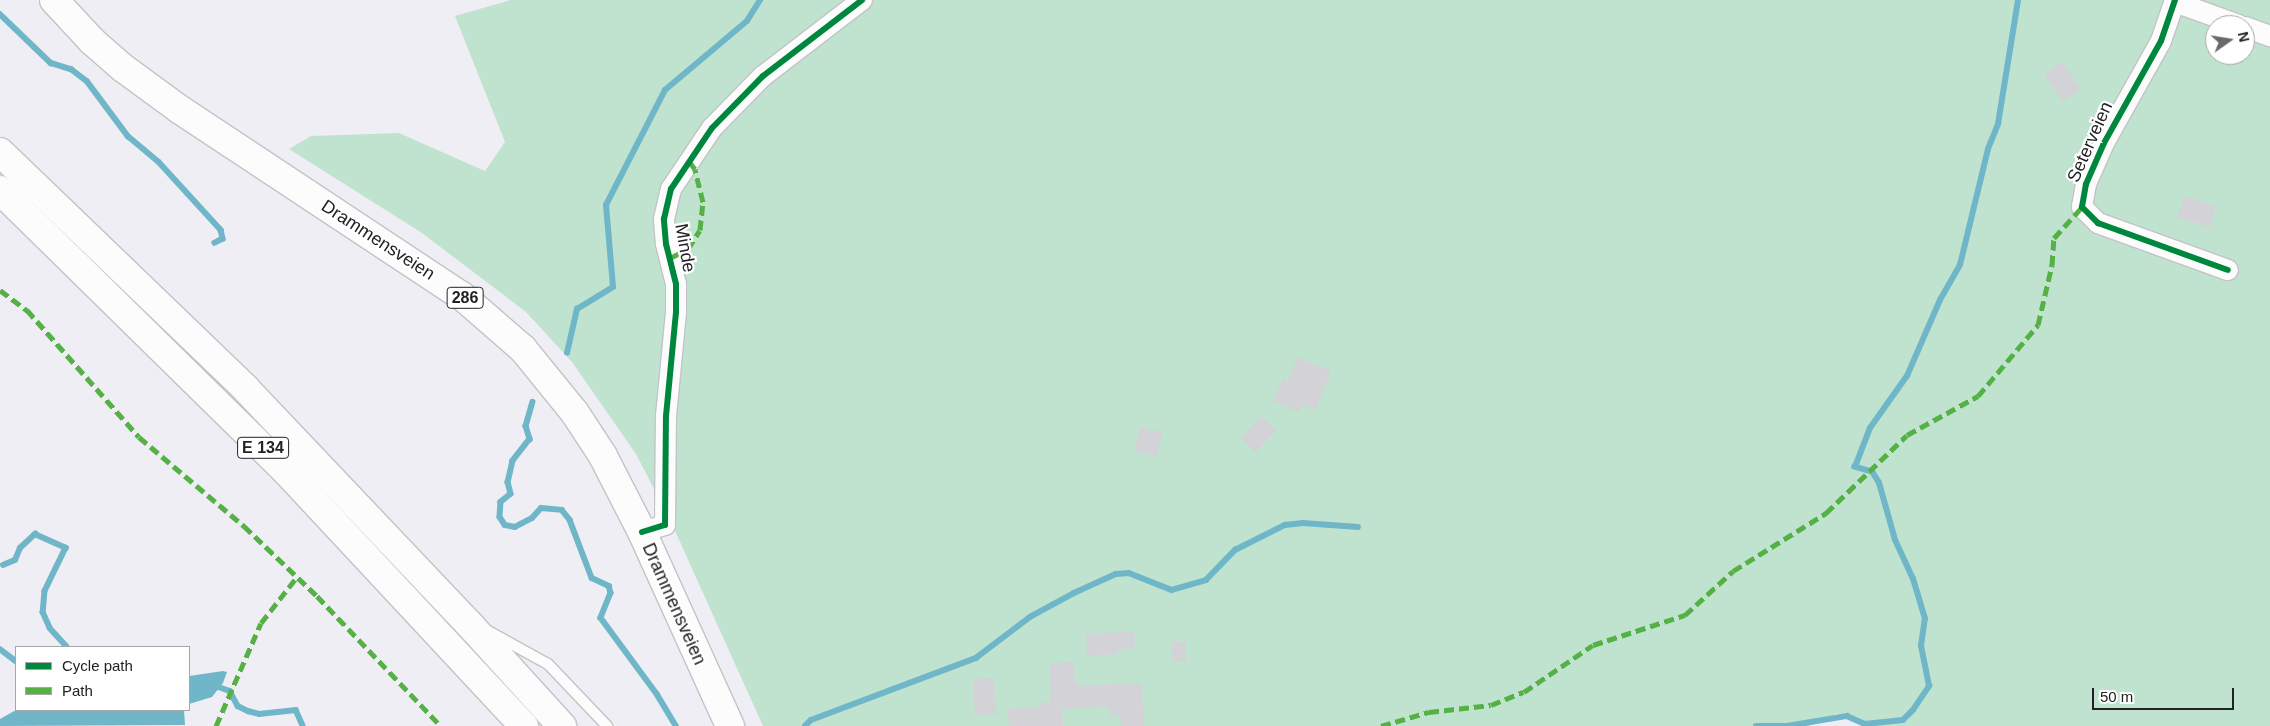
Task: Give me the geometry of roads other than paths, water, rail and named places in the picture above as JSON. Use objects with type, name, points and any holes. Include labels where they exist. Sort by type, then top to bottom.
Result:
[{"type":"main road","name":"Drammensveien","points":[[54,0],[92,41],[179,109],[424,270],[495,323],[522,349],[575,413],[654,528],[730,726]]},
{"type":"main road","name":"E 134","points":[[0,152],[246,389],[470,625],[562,726]]},
{"type":"main road","name":"E 134","points":[[0,190],[286,470],[524,726]]},
{"type":"street","name":"Minde","points":[[654,528],[676,312],[676,284],[666,244],[664,219],[671,190],[712,128],[764,76],[862,0]]},
{"type":"street","points":[[2175,1],[2212,15]]},
{"type":"street","name":"Seterveien","points":[[2175,1],[2161,41],[2104,143],[2086,184],[2082,207],[2098,223],[2228,270]]},
{"type":"street","points":[[2255,31],[2270,36]]},
{"type":"lane","points":[[470,625],[490,632],[548,664],[607,726]]},
{"type":"water","points":[[227,672],[223,683],[212,697],[190,704],[190,676]]},
{"type":"water","points":[[15,711],[184,711],[185,725],[0,726],[0,719]]},
{"type":"waterway","points":[[567,353],[577,309],[613,287],[606,205],[665,90],[747,21],[760,0]]},
{"type":"waterway","points":[[1787,726],[1847,716],[1865,724],[1903,720],[1913,710],[1929,686],[1921,646],[1925,619],[1913,579],[1895,540],[1879,483],[1872,472],[1855,467],[1870,428],[1907,376],[1940,300],[1960,265],[1988,149],[1998,124],[2018,0]]},
{"type":"waterway","points":[[0,14],[51,63],[71,69],[87,81],[128,136],[159,162],[221,230],[223,239],[215,243]]},
{"type":"waterway","points":[[533,402],[526,426],[530,439],[513,461],[508,482],[511,494],[501,502],[500,517],[505,525],[515,527],[532,518],[541,508],[562,510],[570,520],[592,578],[609,586],[611,593],[601,618],[657,694],[676,726]]},
{"type":"waterway","points":[[805,726],[811,720],[976,658],[1030,617],[1074,593],[1116,574],[1129,573],[1172,590],[1206,580],[1235,550],[1285,525],[1303,523],[1358,527]]},
{"type":"waterway","points":[[3,565],[15,560],[20,548],[35,534],[66,548],[45,591],[43,612],[50,628],[66,646]]},
{"type":"waterway","points":[[0,649],[15,660]]},
{"type":"waterway","points":[[216,686],[230,691],[238,706],[248,711],[259,714],[296,710],[303,726]]},
{"type":"waterway","points":[[1756,726],[1786,726]]}]
